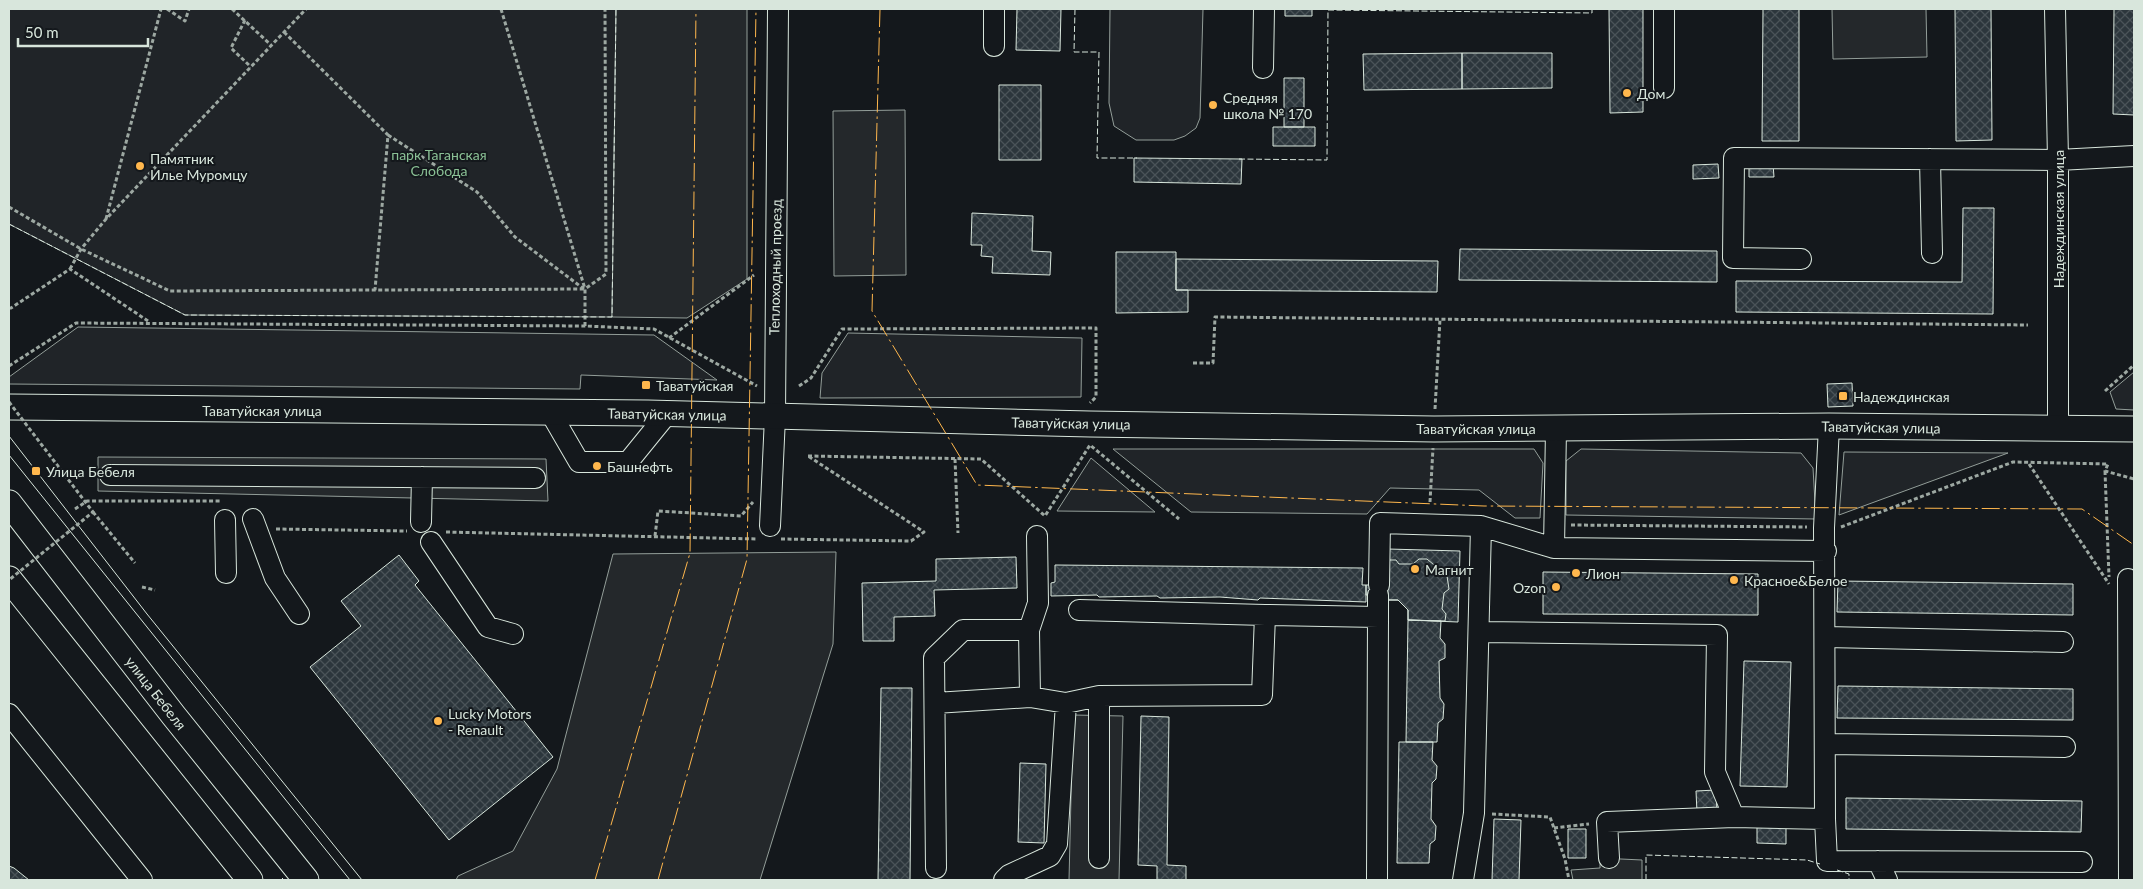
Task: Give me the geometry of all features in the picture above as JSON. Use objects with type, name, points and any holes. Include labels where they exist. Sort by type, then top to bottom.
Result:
[{"type":"main road","name":"Таватуйская улица","points":[[9,407],[550,412],[1090,424],[1556,429],[1829,426],[2134,429]]},
{"type":"main road","name":"улица Бебеля","points":[[9,503],[174,716],[306,880]]},
{"type":"main road","points":[[9,579],[250,880]]},
{"type":"street","name":"Теплоходный проезд","points":[[769,535],[775,417],[778,9]]},
{"type":"street","points":[[994,9],[994,46]]},
{"type":"street","points":[[1263,68],[1264,9]]},
{"type":"street","points":[[1664,9],[1664,88]]},
{"type":"street","name":"Надеждинская улица","points":[[2055,9],[2058,160],[2058,429]]},
{"type":"street","points":[[1801,258],[1733,258],[1734,158],[2058,160],[2134,156]]},
{"type":"street","points":[[1930,160],[1932,253]]},
{"type":"street","points":[[550,412],[579,462],[628,462],[667,414]]},
{"type":"street","points":[[1829,426],[1824,528],[1826,550],[1825,819],[1827,861],[2082,862]]},
{"type":"street","points":[[1554,548],[1556,429]]},
{"type":"street","points":[[110,475],[535,478]]},
{"type":"street","points":[[417,527],[422,478]]},
{"type":"street","points":[[226,573],[228,510]]},
{"type":"street","points":[[1377,880],[1380,522],[1481,526],[1554,548],[1826,550]]},
{"type":"street","points":[[255,524],[275,578],[299,614]]},
{"type":"street","points":[[1463,880],[1474,812],[1481,526]]},
{"type":"street","points":[[1030,697],[1029,630],[1038,603],[1037,536]]},
{"type":"street","points":[[437,537],[488,627],[512,634]]},
{"type":"street","points":[[2118,582],[2129,880]]},
{"type":"street","points":[[1079,610],[1378,617]]},
{"type":"street","points":[[935,703],[1030,697],[1066,703],[1099,696],[1262,695],[1265,615]]},
{"type":"street","points":[[936,868],[934,658],[963,630],[1029,630]]},
{"type":"street","points":[[1479,632],[1717,635],[1716,772],[1734,817]]},
{"type":"street","points":[[1826,637],[2063,642]]},
{"type":"street","points":[[1099,696],[1099,858]]},
{"type":"street","points":[[1004,880],[1009,875],[1050,856],[1057,844],[1066,703]]},
{"type":"street","points":[[9,716],[142,880]]},
{"type":"street","points":[[1826,744],[2065,747]]},
{"type":"street","points":[[1608,858],[1607,822],[1734,817],[1825,819]]},
{"type":"street","points":[[1878,861],[1887,880]]},
{"type":"path","points":[[106,219],[161,9]]},
{"type":"path","points":[[167,9],[185,21],[189,9]]},
{"type":"path","points":[[232,9],[272,45]]},
{"type":"path","points":[[9,308],[70,269],[82,249],[106,219],[306,9]]},
{"type":"path","points":[[501,9],[585,289],[584,326]]},
{"type":"path","points":[[9,207],[82,249],[170,291],[585,289],[606,274],[605,9]]},
{"type":"path","points":[[245,20],[231,48],[251,67]]},
{"type":"path","points":[[284,32],[388,135],[477,192],[515,237],[585,289]]},
{"type":"path","points":[[375,290],[388,135]]},
{"type":"path","points":[[70,269],[149,323]]},
{"type":"path","points":[[669,338],[754,275]]},
{"type":"path","points":[[1193,363],[1213,363],[1214,317],[2028,325]]},
{"type":"path","points":[[9,366],[76,322],[584,326],[654,329],[757,386]]},
{"type":"path","points":[[799,386],[811,378],[842,329],[1096,328],[1096,397],[1090,403]]},
{"type":"path","points":[[2105,391],[2134,365]]},
{"type":"path","points":[[9,402],[93,512],[135,563]]},
{"type":"path","points":[[437,537],[769,535],[911,541],[924,532],[808,456],[981,459],[1045,516],[1090,445],[1179,519]]},
{"type":"path","points":[[955,459],[958,533]]},
{"type":"path","points":[[2028,463],[2118,582]]},
{"type":"path","points":[[655,536],[658,512],[740,516],[756,500]]},
{"type":"path","points":[[75,509],[87,501],[228,510]]},
{"type":"path","points":[[9,579],[93,512]]},
{"type":"path","points":[[255,524],[417,527]]},
{"type":"path","points":[[142,588],[155,590]]},
{"type":"path","points":[[1474,812],[1550,817],[1566,859],[1569,880]]},
{"type":"path","points":[[1554,828],[1607,822]]},
{"type":"green space","name":"парк Таганская Слобода","points":[[9,9],[616,9],[612,317],[185,315],[9,224]]},
{"type":"green space","points":[[1110,9],[1203,9],[1200,118],[1196,128],[1185,136],[1174,140],[1136,140],[1114,126],[1109,103]]},
{"type":"green space","points":[[78,327],[654,335],[717,380],[581,375],[580,389],[9,384],[9,377]]},
{"type":"green space","points":[[848,333],[1082,338],[1081,397],[820,398],[822,373]]},
{"type":"green space","points":[[2134,372],[2134,410],[2116,409],[2110,392]]},
{"type":"green space","points":[[1113,449],[1534,449],[1543,463],[1540,518],[1515,518],[1479,490],[1390,488],[1367,514],[1191,512]]},
{"type":"green space","points":[[1581,449],[1801,453],[1813,468],[1816,519],[1566,515],[1566,461]]},
{"type":"green space","points":[[1844,452],[2008,453],[1839,515]]},
{"type":"green space","points":[[1091,458],[1155,512],[1057,511]]},
{"type":"shaded area","points":[[616,9],[747,9],[747,279],[687,318],[612,317]]},
{"type":"shaded area","points":[[1832,9],[1926,9],[1927,57],[1833,59]]},
{"type":"shaded area","points":[[905,110],[906,275],[834,276],[833,111]]},
{"type":"shaded area","points":[[98,457],[546,459],[548,501],[98,491]]},
{"type":"shaded area","points":[[836,552],[833,644],[760,880],[456,880],[458,876],[513,851],[557,769],[613,554]]},
{"type":"shaded area","points":[[1073,715],[1123,716],[1119,880],[1069,880]]},
{"type":"shaded area","points":[[1600,858],[1642,860],[1642,880],[1573,880],[1571,870],[1600,868]]},
{"type":"building","points":[[1017,9],[1061,9],[1060,51],[1016,50]]},
{"type":"building","points":[[1285,9],[1312,9],[1312,16],[1285,16]]},
{"type":"building","points":[[1609,9],[1643,9],[1643,112],[1610,113]]},
{"type":"building","points":[[1763,9],[1799,9],[1799,141],[1762,141]]},
{"type":"building","points":[[1955,9],[1991,9],[1992,140],[1956,141]]},
{"type":"building","points":[[2114,9],[2134,9],[2134,115],[2113,114]]},
{"type":"building","points":[[1462,53],[1462,89],[1364,90],[1363,54]]},
{"type":"building","points":[[1462,53],[1552,53],[1552,88],[1462,89]]},
{"type":"building","points":[[1284,78],[1304,78],[1304,127],[1284,127]]},
{"type":"building","points":[[999,85],[1041,85],[1041,160],[999,160]]},
{"type":"building","points":[[1273,127],[1315,127],[1315,146],[1273,146]]},
{"type":"building","points":[[1134,158],[1242,159],[1241,184],[1134,182]]},
{"type":"building","points":[[1718,164],[1719,178],[1693,179],[1693,165]]},
{"type":"building","points":[[1749,164],[1773,164],[1774,177],[1749,177]]},
{"type":"building","points":[[1963,208],[1994,208],[1993,314],[1736,312],[1736,281],[1962,282]]},
{"type":"building","points":[[972,213],[1033,216],[1032,251],[1051,252],[1050,275],[992,273],[993,257],[981,256],[982,245],[971,245]]},
{"type":"building","points":[[1460,249],[1717,251],[1717,282],[1459,280]]},
{"type":"building","points":[[1116,252],[1176,252],[1176,290],[1188,290],[1188,312],[1116,313]]},
{"type":"building","points":[[1176,259],[1438,261],[1437,292],[1176,290]]},
{"type":"building","points":[[1852,383],[1853,406],[1828,407],[1827,384]]},
{"type":"building","points":[[1388,549],[1460,551],[1458,622],[1408,620],[1408,610],[1398,600],[1387,600]]},
{"type":"building","points":[[399,555],[419,581],[415,585],[553,757],[449,840],[310,667],[361,626],[341,601]]},
{"type":"building","points":[[1016,557],[1017,588],[934,590],[935,616],[894,617],[894,641],[863,641],[862,583],[936,581],[936,559]]},
{"type":"building","points":[[1419,559],[1427,559],[1447,576],[1449,589],[1444,593],[1442,609],[1446,614],[1445,621],[1408,620],[1408,610],[1398,600],[1387,600],[1388,560],[1396,560],[1399,564],[1413,564]]},
{"type":"building","points":[[1055,565],[1363,568],[1362,585],[1366,585],[1366,602],[1260,598],[1258,600],[1220,597],[1051,596],[1051,583],[1055,582]]},
{"type":"building","points":[[1543,572],[1758,574],[1758,615],[1543,614]]},
{"type":"building","points":[[1838,581],[2073,584],[2073,615],[1837,612]]},
{"type":"building","points":[[1366,585],[1387,585],[1387,595],[1366,595]]},
{"type":"building","points":[[1408,620],[1441,621],[1440,638],[1445,644],[1445,658],[1439,661],[1440,698],[1444,704],[1443,719],[1438,723],[1437,742],[1406,742]]},
{"type":"building","points":[[1744,661],[1791,662],[1787,787],[1740,786]]},
{"type":"building","points":[[1838,686],[2073,689],[2073,720],[1837,718]]},
{"type":"building","points":[[881,688],[912,688],[910,880],[878,880]]},
{"type":"building","points":[[1141,716],[1169,717],[1167,865],[1186,866],[1186,880],[1157,880],[1157,866],[1138,865]]},
{"type":"building","points":[[1399,742],[1433,742],[1432,760],[1437,766],[1436,779],[1432,783],[1431,819],[1436,826],[1435,840],[1430,844],[1429,863],[1397,863]]},
{"type":"building","points":[[1020,763],[1046,764],[1044,843],[1018,842]]},
{"type":"building","points":[[1716,790],[1717,813],[1697,813],[1696,791]]},
{"type":"building","points":[[1846,798],[2082,801],[2081,832],[1846,829]]},
{"type":"building","points":[[1494,819],[1521,820],[1519,880],[1492,880]]},
{"type":"building","points":[[1757,825],[1786,827],[1786,844],[1757,843]]},
{"type":"building","points":[[1568,829],[1586,829],[1586,858],[1568,858]]},
{"type":"building","points":[[9,866],[14,868],[29,880],[9,880]]},
{"type":"tram line","points":[[9,436],[147,614],[362,880]]},
{"type":"tram line","points":[[9,455],[350,880]]},
{"type":"fence","points":[[9,224],[185,315],[612,317],[616,9]]},
{"type":"fence","points":[[1075,9],[1074,52],[1099,52],[1097,158],[1137,158]]},
{"type":"fence","points":[[1239,159],[1327,160],[1328,10],[1592,13],[1592,9]]},
{"type":"fence","points":[[1646,880],[1646,855],[1807,860],[1820,864]]},
{"type":"fence","points":[[1837,870],[1849,874],[1849,880]]},
{"type":"power","points":[[595,880],[690,553],[696,9]]},
{"type":"power","points":[[658,880],[747,559],[756,9]]},
{"type":"power","points":[[880,9],[872,311],[977,485],[1484,506],[2082,509],[2134,545]]},
{"type":"place","name":"Дом","points":[[1627,93]]},
{"type":"place","name":"Средняя школа № 170","points":[[1213,105]]},
{"type":"place","name":"Памятник Илье Муромцу","points":[[140,166]]},
{"type":"place","name":"Таватуйская","points":[[646,385]]},
{"type":"place","name":"Надеждинская","points":[[1843,396]]},
{"type":"place","name":"Башнефть","points":[[597,466]]},
{"type":"place","name":"Улица Бебеля","points":[[36,471]]},
{"type":"place","name":"Магнит","points":[[1415,569]]},
{"type":"place","name":"Лион","points":[[1576,573]]},
{"type":"place","name":"Красное&Белое","points":[[1734,580]]},
{"type":"place","name":"Ozon","points":[[1556,587]]},
{"type":"place","name":"Lucky Motors - Renault","points":[[438,721]]}]
